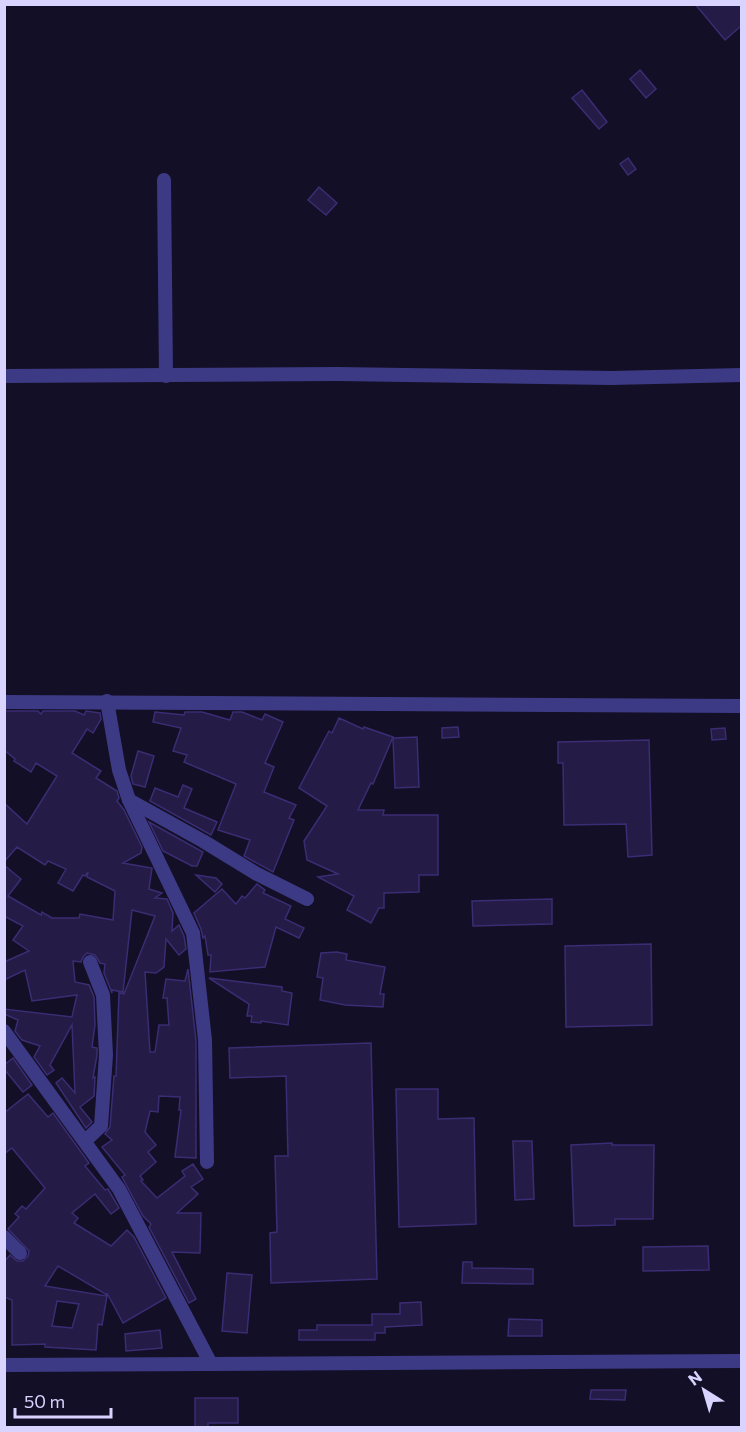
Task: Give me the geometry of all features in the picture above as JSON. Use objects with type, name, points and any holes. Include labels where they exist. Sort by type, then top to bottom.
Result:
[{"type":"street","points":[[164,180],[166,376]]},
{"type":"street","points":[[4,376],[337,374],[611,378],[741,375]]},
{"type":"street","points":[[107,701],[119,770],[129,800],[193,933],[206,1040],[207,1162]]},
{"type":"street","points":[[4,702],[741,706]]},
{"type":"street","points":[[129,800],[257,874],[307,900]]},
{"type":"street","points":[[85,1141],[101,1126],[106,1055],[103,995],[90,962]]},
{"type":"street","points":[[4,1031],[119,1189],[211,1364]]},
{"type":"street","points":[[4,1237],[20,1253]]},
{"type":"street","points":[[4,1365],[741,1361]]},
{"type":"building","points":[[695,4],[741,4],[741,26],[725,40]]},
{"type":"building","points":[[640,70],[656,89],[646,98],[630,79]]},
{"type":"building","points":[[582,90],[607,122],[599,129],[572,98]]},
{"type":"building","points":[[628,158],[636,169],[628,175],[620,164]]},
{"type":"building","points":[[319,187],[337,203],[326,215],[308,200]]},
{"type":"building","points":[[4,711],[38,711],[41,714],[43,711],[75,711],[84,715],[86,711],[100,713],[101,719],[93,733],[87,729],[72,753],[101,771],[96,778],[117,791],[119,798],[117,801],[124,810],[142,847],[141,853],[123,863],[152,868],[149,889],[162,893],[155,898],[167,899],[173,913],[172,931],[179,925],[184,936],[186,949],[179,955],[166,939],[164,967],[156,973],[145,972],[150,1052],[155,1052],[159,1025],[169,1025],[167,998],[163,998],[166,979],[185,981],[188,969],[196,1041],[196,1158],[175,1157],[181,1110],[179,1110],[180,1097],[159,1096],[158,1112],[150,1111],[145,1132],[156,1145],[148,1152],[156,1162],[140,1176],[143,1180],[141,1181],[157,1198],[185,1176],[182,1171],[193,1164],[203,1179],[191,1187],[198,1194],[177,1213],[201,1213],[200,1253],[172,1252],[196,1299],[189,1303],[149,1227],[151,1224],[143,1216],[122,1177],[125,1175],[102,1147],[112,1140],[105,1134],[110,1127],[114,1076],[116,1076],[119,993],[124,994],[155,916],[132,910],[123,992],[112,990],[112,993],[104,973],[105,964],[100,963],[95,955],[87,953],[81,962],[73,961],[75,982],[89,985],[94,997],[95,1025],[92,1047],[97,1048],[97,1055],[93,1078],[95,1077],[94,1096],[80,1107],[92,1122],[86,1128],[56,1083],[62,1078],[75,1093],[72,1025],[50,1065],[54,1070],[47,1075],[34,1057],[40,1046],[22,1040],[15,1031],[18,1020],[4,1014],[4,1009],[72,1017],[77,995],[32,1001],[25,970],[4,980],[4,962],[29,951],[13,940],[23,926],[4,916],[4,865],[21,879],[8,896],[41,915],[42,912],[52,918],[79,918],[80,914],[113,920],[115,891],[87,877],[88,872],[85,876],[83,875],[73,891],[58,883],[66,869],[48,861],[45,865],[17,847],[4,862],[4,803],[27,824],[57,776],[36,763],[31,772],[14,761],[15,759],[4,750]]},
{"type":"building","points":[[155,712],[184,715],[185,712],[202,712],[230,720],[233,712],[242,712],[262,720],[265,714],[283,722],[265,763],[274,767],[264,792],[296,805],[289,818],[294,820],[273,872],[244,856],[250,840],[218,830],[236,784],[184,762],[187,755],[173,751],[181,728],[153,722]]},
{"type":"building","points":[[339,718],[363,729],[364,727],[393,737],[373,784],[371,783],[358,810],[384,810],[383,815],[438,815],[438,875],[419,875],[419,892],[384,893],[384,908],[379,908],[371,923],[347,910],[354,896],[318,877],[338,874],[307,860],[304,841],[327,806],[299,788],[329,731],[332,733]]},
{"type":"building","points":[[458,727],[459,737],[442,738],[442,728]]},
{"type":"building","points":[[725,728],[726,739],[712,740],[711,729]]},
{"type":"building","points":[[417,737],[419,787],[395,788],[393,738]]},
{"type":"building","points":[[649,740],[652,855],[628,857],[626,824],[564,825],[563,763],[558,763],[558,742]]},
{"type":"building","points":[[138,751],[154,756],[145,787],[133,784],[131,776]]},
{"type":"building","points":[[183,785],[192,789],[184,808],[217,822],[211,835],[150,801],[155,788],[178,797]]},
{"type":"building","points":[[149,822],[203,852],[197,866],[192,866],[163,851]]},
{"type":"building","points":[[196,875],[216,878],[222,884],[215,892]]},
{"type":"building","points":[[257,884],[265,890],[263,893],[291,906],[285,919],[304,928],[299,938],[276,927],[265,967],[210,972],[211,955],[208,955],[205,936],[203,938],[194,913],[222,889],[236,904],[242,896],[245,898]]},
{"type":"building","points":[[552,899],[552,924],[473,926],[472,901]]},
{"type":"building","points":[[651,944],[652,1025],[566,1027],[565,946]]},
{"type":"building","points":[[321,953],[347,954],[346,960],[385,967],[380,994],[384,994],[383,1007],[345,1005],[320,1000],[323,978],[317,977]]},
{"type":"building","points":[[209,978],[282,987],[282,991],[292,993],[288,1025],[261,1021],[261,1023],[251,1022],[252,1016],[247,1016],[249,1004]]},
{"type":"building","points":[[371,1043],[377,1279],[271,1283],[270,1233],[277,1232],[275,1156],[288,1156],[286,1076],[230,1078],[229,1048]]},
{"type":"building","points":[[13,1058],[32,1085],[23,1092],[4,1069],[4,1065]]},
{"type":"building","points":[[396,1089],[438,1089],[438,1119],[474,1118],[476,1224],[399,1227]]},
{"type":"building","points":[[28,1094],[48,1117],[53,1113],[89,1163],[85,1166],[105,1190],[108,1189],[119,1208],[111,1214],[95,1194],[72,1213],[78,1218],[74,1223],[111,1246],[127,1230],[134,1237],[166,1298],[123,1323],[107,1293],[107,1295],[58,1266],[45,1286],[107,1296],[102,1325],[98,1324],[96,1350],[45,1347],[45,1344],[12,1345],[12,1300],[4,1297],[4,1262],[10,1255],[17,1261],[23,1261],[29,1251],[8,1229],[19,1217],[15,1214],[22,1206],[26,1209],[45,1188],[12,1148],[4,1154],[4,1113]],"holes":[[[57,1301],[79,1304],[72,1328],[52,1326]]]},
{"type":"building","points":[[513,1141],[532,1141],[534,1199],[515,1200]]},
{"type":"building","points":[[612,1143],[612,1145],[654,1145],[653,1219],[615,1219],[615,1225],[574,1226],[571,1145]]},
{"type":"building","points":[[708,1246],[709,1270],[643,1271],[643,1247]]},
{"type":"building","points":[[463,1262],[472,1262],[472,1268],[533,1269],[533,1284],[462,1283]]},
{"type":"building","points":[[227,1273],[252,1275],[247,1333],[222,1331]]},
{"type":"building","points":[[421,1302],[422,1325],[385,1327],[385,1333],[375,1333],[375,1340],[299,1340],[299,1330],[317,1330],[317,1325],[372,1325],[372,1314],[400,1314],[400,1303]]},
{"type":"building","points":[[509,1319],[542,1320],[542,1336],[508,1336]]},
{"type":"building","points":[[160,1330],[162,1348],[126,1351],[125,1334]]},
{"type":"building","points":[[591,1390],[626,1390],[625,1400],[590,1399]]},
{"type":"building","points":[[195,1398],[238,1398],[238,1423],[208,1423],[208,1428],[195,1428]]}]
